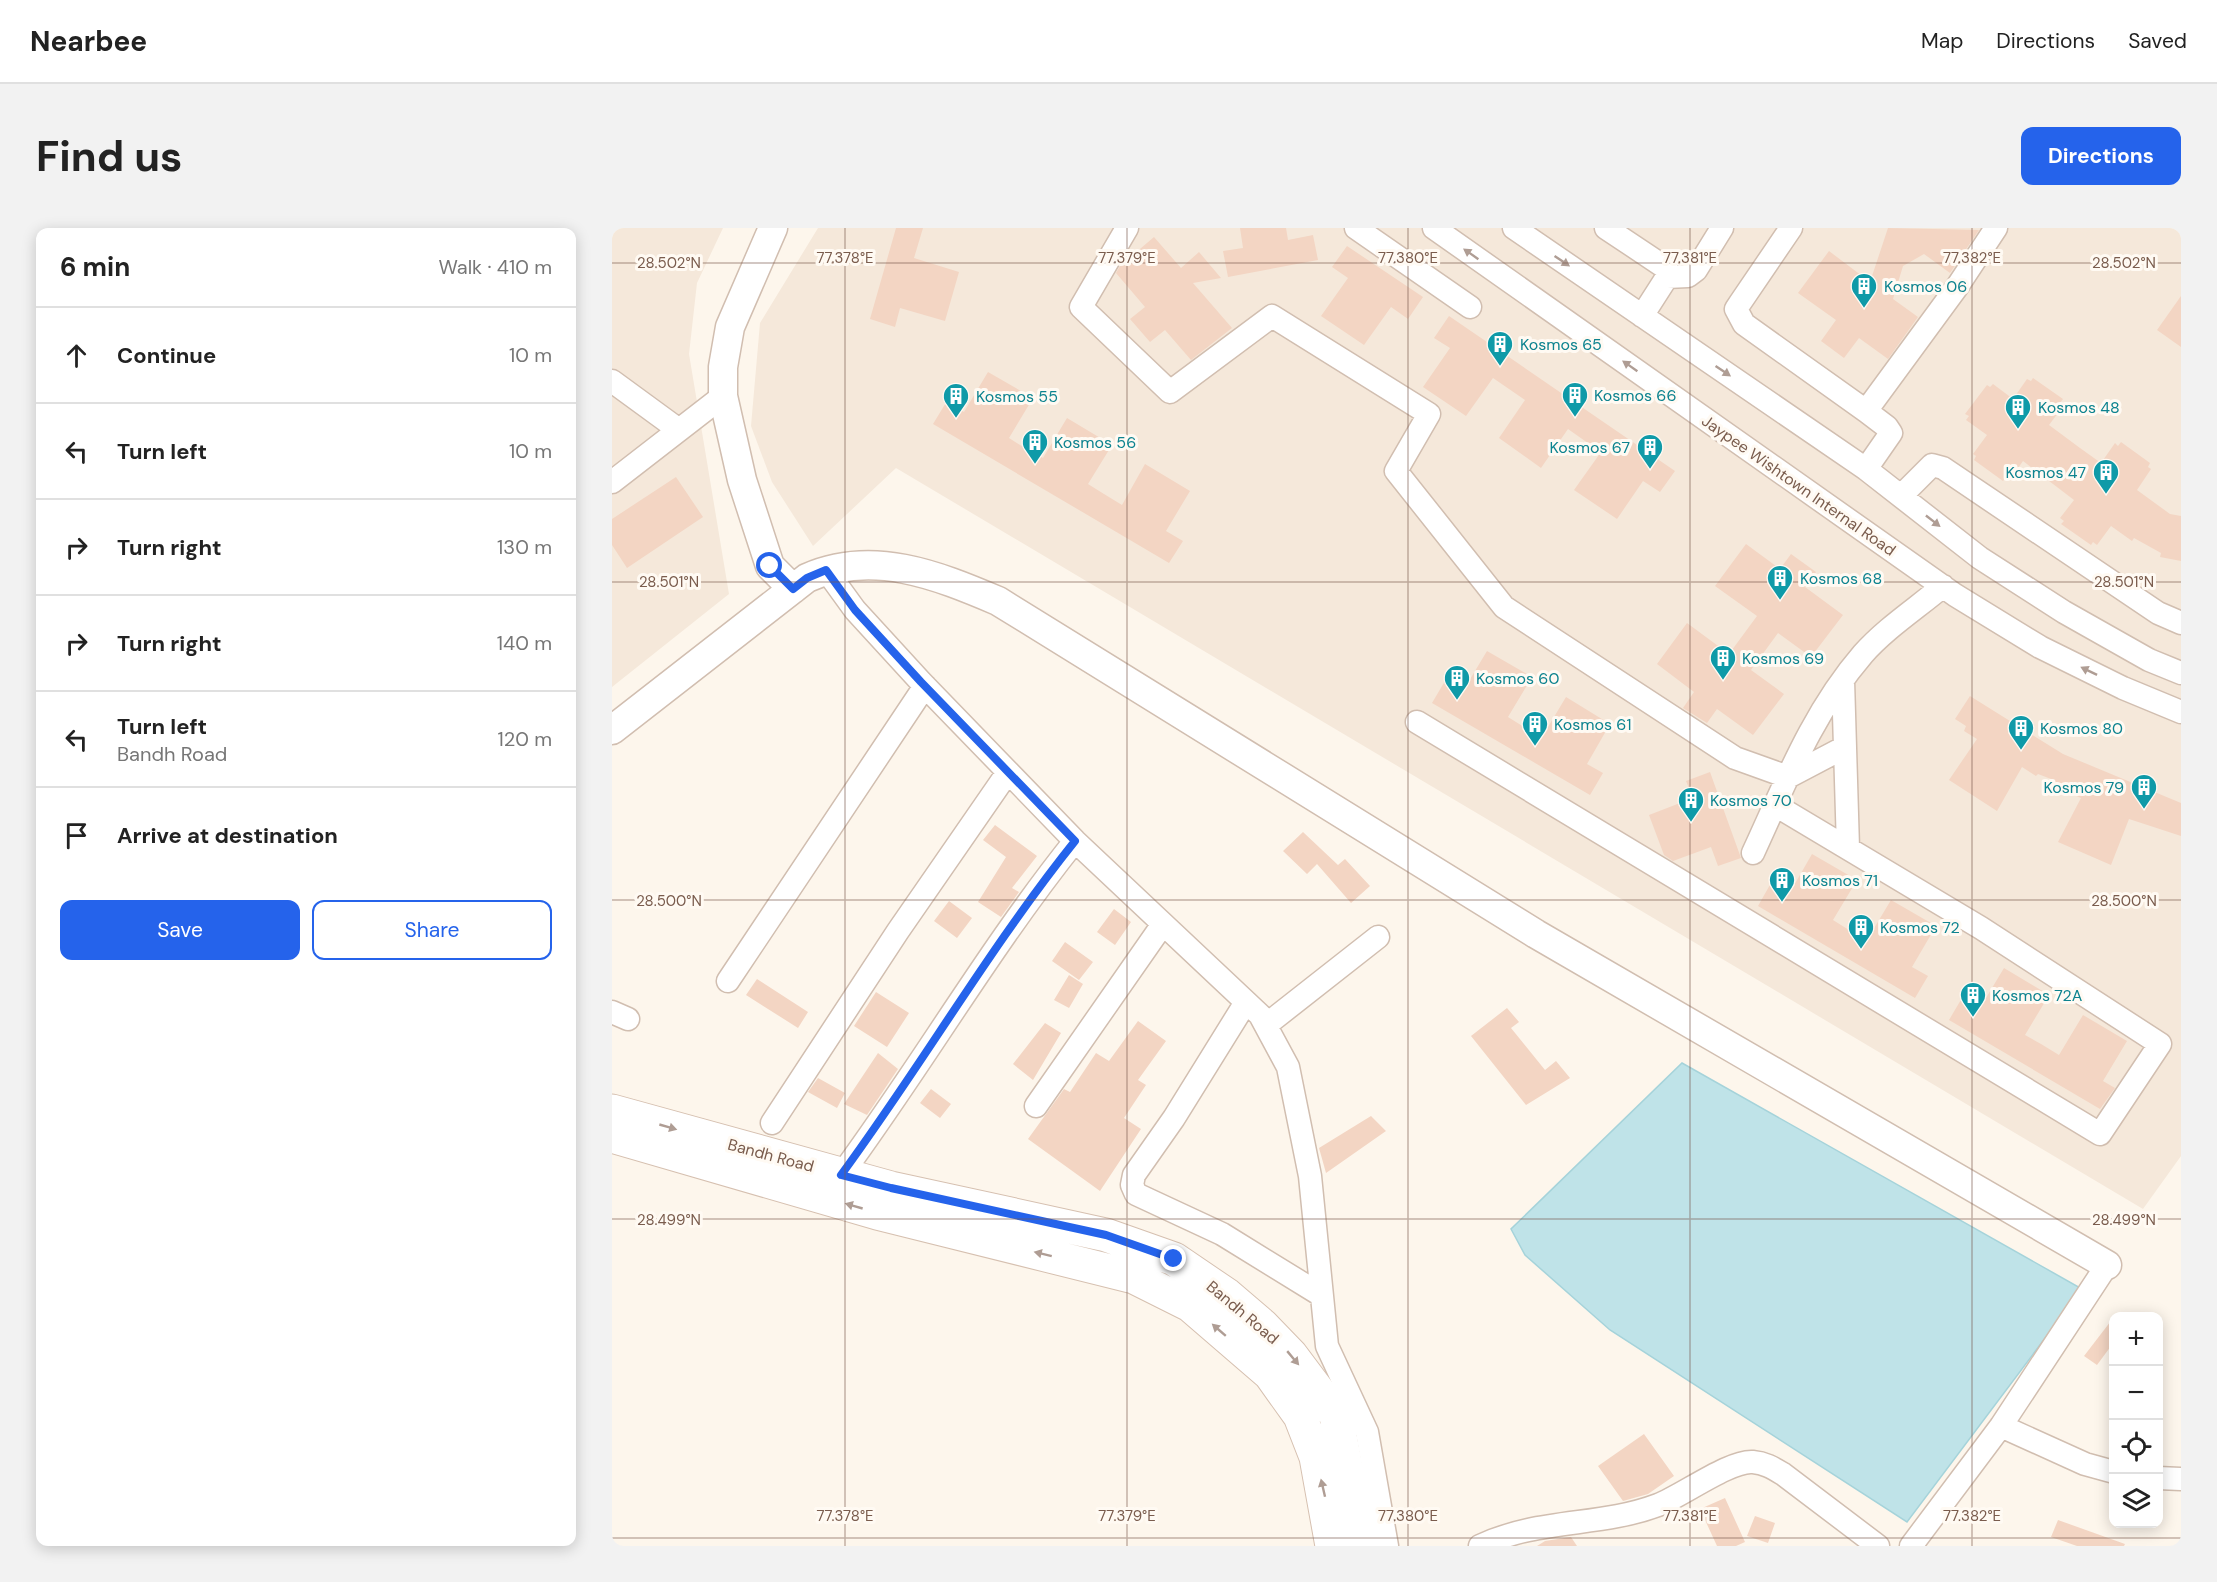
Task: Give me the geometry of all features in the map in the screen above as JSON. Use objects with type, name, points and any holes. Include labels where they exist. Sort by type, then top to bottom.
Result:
[{"type":"main road","name":"Bandh Road","points":[[612,1111],[891,1188],[1106,1235],[1174,1259],[1227,1295],[1291,1355],[1336,1415],[1361,1546]]},
{"type":"main road","name":"Bandh Road","points":[[612,1136],[876,1213],[1134,1277],[1190,1305],[1270,1374],[1300,1416],[1316,1457],[1332,1546]]},
{"type":"street","points":[[773,228],[729,327],[723,367],[723,396],[742,480],[770,566],[793,589]]},
{"type":"street","points":[[1127,228],[1081,307],[1170,392],[1272,316],[1429,414],[1395,471],[1504,607],[1735,758],[1788,777],[1845,747]]},
{"type":"street","points":[[1356,228],[1470,307]]},
{"type":"street","name":"Jaypee Wishtown Internal Road","points":[[1434,228],[1943,586],[2040,647],[2123,688],[2181,712]]},
{"type":"street","points":[[1514,228],[1866,470],[1980,558],[2064,612],[2149,660],[2181,673]]},
{"type":"street","points":[[1606,228],[1666,268],[1667,277],[1642,316]]},
{"type":"street","points":[[1667,277],[1688,276],[1696,270],[1722,228]]},
{"type":"street","points":[[1791,228],[1736,309],[1738,317],[1756,334],[1887,427],[1891,433],[1866,470]]},
{"type":"street","points":[[1866,411],[1957,287],[1996,228]]},
{"type":"street","points":[[612,381],[679,430]]},
{"type":"street","points":[[612,482],[723,396]]},
{"type":"street","points":[[1901,496],[1926,469],[1932,465],[1943,468],[2158,613],[2181,623]]},
{"type":"street","points":[[612,730],[807,578],[826,570],[857,564],[897,567],[940,576],[998,601],[1536,934],[2107,1264],[2001,1426],[1911,1546]]},
{"type":"street","points":[[826,570],[855,610],[1008,772],[1075,841],[1246,1002],[1266,1025],[1288,1067],[1310,1176],[1327,1346],[1358,1408],[1367,1432],[1387,1546]]},
{"type":"street","points":[[1753,853],[1815,719],[1843,680],[1878,639],[1943,586]]},
{"type":"street","points":[[2123,688],[2149,660]]},
{"type":"street","points":[[1843,680],[1848,848]]},
{"type":"street","points":[[728,981],[925,686]]},
{"type":"street","points":[[1418,722],[2100,1134],[2160,1044],[1981,928],[1775,804]]},
{"type":"street","points":[[772,1123],[898,931],[1008,772]]},
{"type":"street","points":[[841,1175],[886,1114],[1030,897],[1075,841]]},
{"type":"street","points":[[1036,1106],[1163,924]]},
{"type":"street","points":[[1266,1025],[1378,937]]},
{"type":"street","points":[[1246,1002],[1174,1118],[1134,1175],[1132,1185],[1136,1194],[1149,1202],[1222,1234],[1321,1295]]},
{"type":"street","points":[[2001,1426],[2085,1464],[2109,1471]]},
{"type":"street","points":[[1480,1546],[1526,1528],[1649,1508],[1751,1461],[1767,1465],[1783,1474],[1878,1546]]},
{"type":"street","points":[[2163,1478],[2181,1479]]},
{"type":"shaded area","points":[[612,228],[723,228],[697,283],[689,354],[729,594],[612,687]]},
{"type":"shaded area","points":[[818,228],[2181,228],[2181,1156],[2143,1209],[896,468],[813,546],[772,482],[751,426],[760,323]]},
{"type":"water","points":[[1682,1063],[2082,1289],[1907,1522],[1610,1330],[1525,1255],[1511,1229]]},
{"type":"building","points":[[896,228],[923,228],[914,258],[959,272],[945,321],[900,308],[895,327],[870,319]]},
{"type":"building","points":[[1240,228],[1286,228],[1288,240],[1313,235],[1318,260],[1228,277],[1223,251],[1243,248]]},
{"type":"building","name":"Kosmos 06","points":[[1888,228],[1979,230],[1950,273],[1924,254],[1903,266],[1893,299],[1918,317],[1888,359],[1859,338],[1844,358],[1821,341],[1836,320],[1798,293],[1829,251],[1870,282]]},
{"type":"building","points":[[1154,237],[1181,268],[1199,252],[1221,278],[1193,283],[1232,328],[1191,360],[1165,330],[1150,342],[1130,319],[1145,307],[1116,273],[1120,266]]},
{"type":"building","points":[[1347,246],[1423,297],[1408,319],[1391,307],[1364,345],[1321,316],[1348,278],[1332,267]]},
{"type":"building","points":[[2181,296],[2181,347],[2157,330]]},
{"type":"building","points":[[1449,316],[1675,471],[1660,492],[1643,481],[1617,519],[1574,490],[1601,452],[1568,429],[1541,468],[1499,438],[1525,400],[1493,378],[1466,416],[1423,387],[1450,348],[1434,338]]},
{"type":"building","points":[[988,372],[1033,398],[1009,438],[1025,448],[1043,458],[1067,418],[1112,445],[1088,484],[1122,505],[1145,464],[1190,491],[1166,531],[1183,541],[1169,563],[933,424],[947,401],[964,412]]},
{"type":"building","points":[[2033,378],[2063,399],[2060,403],[2064,405],[2049,425],[2080,448],[2101,463],[2115,443],[2118,446],[2121,442],[2150,463],[2148,467],[2151,469],[2137,490],[2170,514],[2181,516],[2181,561],[2160,557],[2161,553],[2134,538],[2132,541],[2111,526],[2097,545],[2093,542],[2091,545],[2061,524],[2064,521],[2060,518],[2074,500],[2023,461],[2009,481],[2005,478],[2003,481],[1974,460],[1976,456],[1973,454],[1987,435],[1966,420],[1969,416],[1965,414],[1987,385],[1990,387],[1993,384],[2013,399],[2027,379],[2031,381]]},
{"type":"building","points":[[676,477],[703,517],[627,568],[612,545],[612,519]]},
{"type":"building","points":[[1746,544],[1780,569],[1791,554],[1816,572],[1805,587],[1843,615],[1811,657],[1778,633],[1751,670],[1784,694],[1753,735],[1717,709],[1707,723],[1683,708],[1694,692],[1657,664],[1687,623],[1729,654],[1757,616],[1715,586]]},
{"type":"building","points":[[1487,651],[1532,677],[1508,717],[1524,727],[1542,737],[1566,697],[1610,724],[1587,764],[1603,773],[1590,795],[1432,703],[1445,681],[1463,691]]},
{"type":"building","points":[[1970,696],[2063,754],[2181,803],[2181,836],[2129,819],[2111,865],[2058,842],[2081,798],[2065,791],[2051,779],[2038,774],[2036,776],[2022,767],[1997,811],[1949,780],[1977,739],[1964,731],[1966,726],[1955,719]]},
{"type":"building","name":"Kosmos 70","points":[[1710,772],[1741,858],[1718,866],[1711,847],[1673,861],[1664,855],[1649,815],[1693,798],[1686,781]]},
{"type":"building","points":[[995,825],[1037,856],[1012,888],[1019,892],[1001,917],[978,902],[1006,857],[983,840]]},
{"type":"building","points":[[1303,832],[1338,865],[1345,859],[1370,886],[1351,903],[1317,864],[1307,874],[1283,851]]},
{"type":"building","points":[[1812,854],[1857,880],[1833,920],[1849,930],[1867,940],[1891,900],[1936,926],[1912,967],[1928,976],[1915,998],[1758,906],[1771,883],[1789,894]]},
{"type":"building","points":[[949,901],[972,918],[957,938],[934,921]]},
{"type":"building","points":[[1114,909],[1131,922],[1115,945],[1097,932]]},
{"type":"building","points":[[1065,942],[1093,962],[1079,980],[1052,961]]},
{"type":"building","points":[[2004,968],[2049,995],[2025,1035],[2059,1055],[2083,1015],[2127,1041],[2103,1081],[2115,1088],[2100,1109],[1949,1020],[1962,998],[1980,1008]]},
{"type":"building","points":[[1069,975],[1083,984],[1069,1008],[1054,1000]]},
{"type":"building","points":[[757,979],[808,1012],[798,1028],[746,995]]},
{"type":"building","points":[[876,992],[909,1013],[887,1047],[854,1026]]},
{"type":"building","points":[[1507,1008],[1519,1022],[1511,1028],[1545,1070],[1556,1061],[1570,1078],[1526,1105],[1471,1036]]},
{"type":"building","points":[[1138,1021],[1166,1041],[1138,1080],[1146,1085],[1124,1118],[1141,1129],[1100,1191],[1028,1139],[1064,1089],[1070,1092],[1096,1053],[1109,1061]]},
{"type":"building","points":[[1045,1023],[1061,1033],[1033,1080],[1013,1064]]},
{"type":"building","points":[[878,1053],[898,1069],[867,1115],[844,1104]]},
{"type":"building","points":[[818,1078],[845,1093],[837,1108],[808,1092]]},
{"type":"building","points":[[931,1089],[951,1104],[940,1118],[920,1103]]},
{"type":"building","points":[[1371,1116],[1386,1131],[1326,1173],[1319,1148]]},
{"type":"building","points":[[2109,1324],[2109,1349],[2097,1365],[2084,1356]]},
{"type":"building","points":[[1644,1434],[1674,1476],[1648,1494],[1623,1501],[1598,1466]]},
{"type":"building","points":[[1725,1498],[1745,1542],[1736,1546],[1717,1546],[1700,1509]]},
{"type":"building","points":[[1755,1516],[1775,1523],[1768,1543],[1747,1536]]},
{"type":"building","points":[[2058,1520],[2125,1544],[2124,1546],[2077,1546],[2051,1537]]},
{"type":"building","points":[[1571,1537],[1577,1546],[1537,1546],[1545,1541]]},
{"type":"place","name":"Kosmos 06","points":[[1864,309]]},
{"type":"place","name":"Kosmos 65","points":[[1500,367]]},
{"type":"place","name":"Kosmos 66","points":[[1575,418]]},
{"type":"place","name":"Kosmos 55","points":[[956,419]]},
{"type":"place","name":"Kosmos 48","points":[[2018,430]]},
{"type":"place","name":"Kosmos 56","points":[[1035,465]]},
{"type":"place","name":"Kosmos 67","points":[[1650,470]]},
{"type":"place","name":"Kosmos 47","points":[[2106,495]]},
{"type":"place","name":"Kosmos 68","points":[[1780,601]]},
{"type":"place","name":"Kosmos 69","points":[[1723,681]]},
{"type":"place","name":"Kosmos 60","points":[[1457,701]]},
{"type":"place","name":"Kosmos 61","points":[[1535,747]]},
{"type":"place","name":"Kosmos 80","points":[[2021,751]]},
{"type":"place","name":"Kosmos 79","points":[[2144,810]]},
{"type":"place","name":"Kosmos 70","points":[[1691,823]]},
{"type":"place","name":"Kosmos 71","points":[[1782,903]]},
{"type":"place","name":"Kosmos 72","points":[[1861,950]]},
{"type":"place","name":"Kosmos 72A","points":[[1973,1018]]},
{"type":"route","points":[[770,566],[793,589],[807,578],[826,570],[855,610],[921,682],[1075,841],[1030,897],[886,1114],[841,1175],[1106,1235],[1174,1259]]}]
